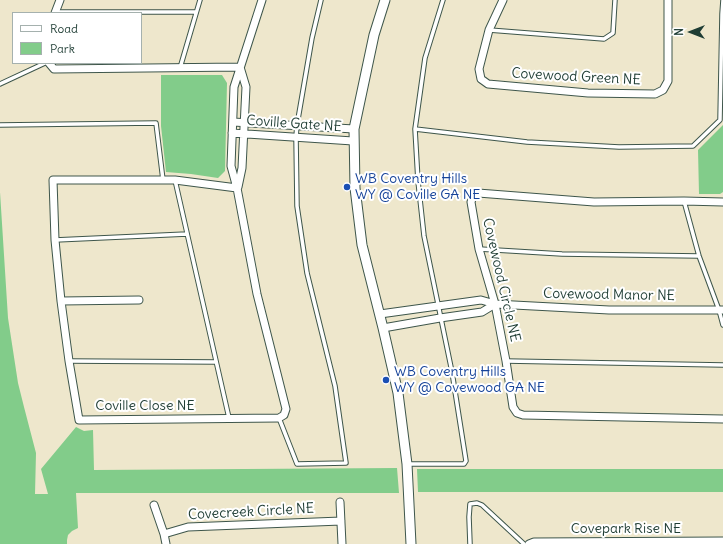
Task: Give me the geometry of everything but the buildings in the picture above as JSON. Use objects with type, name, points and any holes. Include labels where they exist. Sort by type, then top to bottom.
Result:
[{"type":"street","points":[[55,12],[60,0]]},
{"type":"street","points":[[262,0],[234,87],[231,166],[237,188],[257,294],[286,409],[284,415],[279,418]]},
{"type":"street","points":[[385,0],[374,35],[354,129],[353,141],[355,188],[362,245],[398,393],[407,464],[410,544]]},
{"type":"street","name":"Covewood Green NE","points":[[503,0],[489,30],[479,69],[481,79],[488,84],[588,93],[656,94],[663,90],[668,80],[668,0]]},
{"type":"street","points":[[50,64],[54,69],[240,67]]},
{"type":"street","points":[[237,188],[242,168],[246,87],[240,67]]},
{"type":"street","name":"Coville Gate NE","points":[[232,127],[244,128],[297,125],[354,129]]},
{"type":"street","name":"Coville Gate NE","points":[[232,127],[296,137],[353,141]]},
{"type":"street","points":[[222,186],[234,178]]},
{"type":"street","name":"Coville Close NE","points":[[237,188],[175,180],[53,180],[55,240],[68,361],[79,420],[279,418]]},
{"type":"street","name":"Covewood Circle NE","points":[[723,202],[594,202],[478,193],[473,196],[471,202],[479,249],[495,304],[513,407],[517,413],[523,415],[723,419]]},
{"type":"street","points":[[61,301],[139,300]]},
{"type":"street","name":"Covewood Manor NE","points":[[380,314],[481,300],[495,304],[609,310],[721,310]]},
{"type":"street","points":[[383,328],[482,312],[495,304]]},
{"type":"street","points":[[340,502],[342,544]]},
{"type":"street","points":[[154,505],[166,544]]},
{"type":"street","name":"Covecreek Circle NE","points":[[164,534],[188,527],[341,521]]},
{"type":"street","name":"Covepark Rise NE","points":[[529,544],[534,542],[722,542]]},
{"type":"lane","points":[[180,68],[200,0]]},
{"type":"lane","points":[[279,418],[298,464],[346,462],[336,386],[307,273],[298,206],[297,125],[312,38],[321,0]]},
{"type":"lane","points":[[407,464],[464,464],[466,461],[452,372],[424,236],[418,181],[415,129],[425,58],[443,0]]},
{"type":"lane","points":[[489,30],[604,39],[613,33],[615,0]]},
{"type":"lane","points":[[415,129],[527,142],[619,148],[693,146],[720,120],[723,0]]},
{"type":"lane","points":[[142,12],[196,12]]},
{"type":"lane","points":[[0,84],[43,64]]},
{"type":"lane","points":[[0,125],[156,123],[163,180]]},
{"type":"lane","points":[[175,180],[229,418]]},
{"type":"lane","points":[[684,201],[699,256],[721,310],[723,325]]},
{"type":"lane","points":[[55,240],[187,234]]},
{"type":"lane","points":[[479,249],[562,254],[699,256]]},
{"type":"lane","points":[[68,361],[216,362]]},
{"type":"lane","points":[[506,361],[723,365]]},
{"type":"lane","points":[[470,544],[470,504],[477,503],[482,505],[524,544]]},
{"type":"green space","points":[[161,75],[222,75],[227,83],[225,171],[218,178],[166,172],[161,126]]},
{"type":"green space","points":[[723,125],[723,192],[720,194],[699,194],[698,150]]},
{"type":"green space","points":[[0,192],[8,318],[18,383],[36,453],[35,494],[48,494],[41,469],[76,427],[84,431],[93,430],[94,470],[397,468],[399,493],[76,493],[78,528],[68,535],[67,544],[0,544]]},
{"type":"green space","points":[[417,469],[723,469],[723,492],[418,492]]},
{"type":"place","name":"WB Coventry Hills WY @ Coville GA NE","points":[[347,187]]},
{"type":"place","name":"WB Coventry Hills WY @ Covewood GA NE","points":[[386,380]]}]
